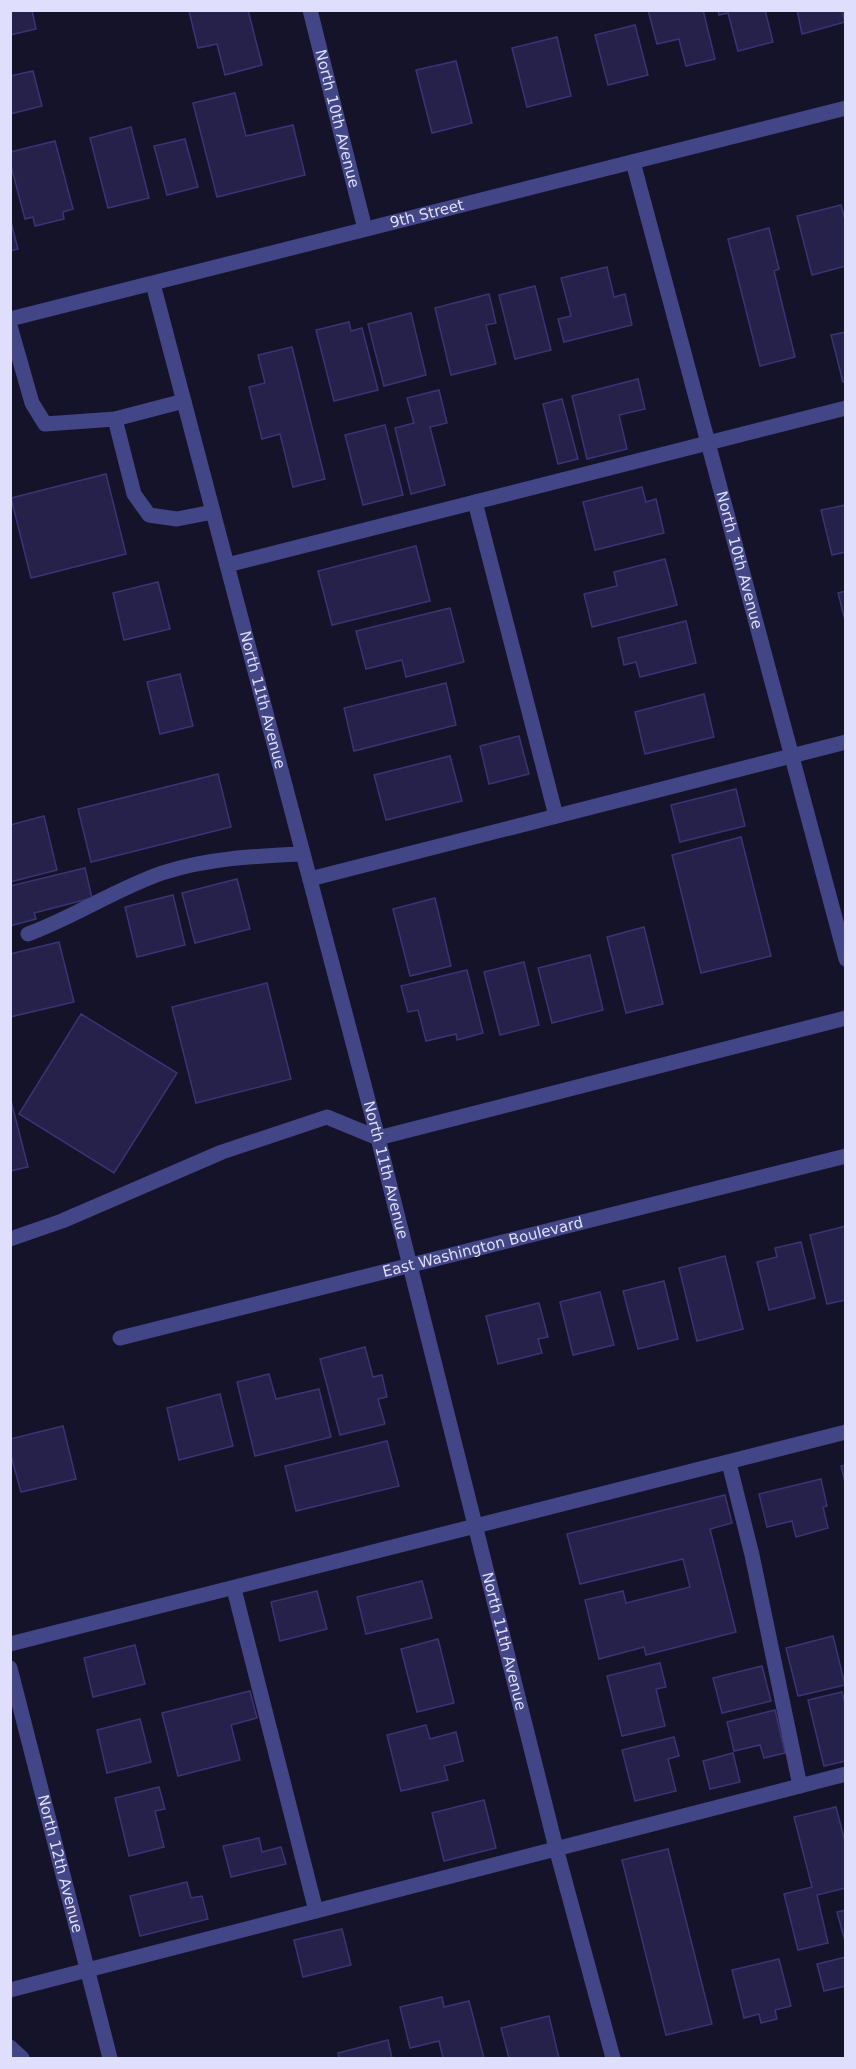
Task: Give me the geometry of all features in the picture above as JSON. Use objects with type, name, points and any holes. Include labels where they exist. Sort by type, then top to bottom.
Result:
[{"type":"street","name":"North 10th Avenue","points":[[310,10],[365,229]]},
{"type":"street","name":"9th Street","points":[[10,319],[846,108]]},
{"type":"street","name":"North 10th Avenue","points":[[633,162],[846,959]]},
{"type":"street","name":"North 11th Avenue","points":[[153,284],[378,1138],[556,1848],[613,2058]]},
{"type":"street","points":[[10,326],[32,403],[45,424],[115,419],[184,401]]},
{"type":"street","points":[[227,565],[846,408]]},
{"type":"street","points":[[115,419],[134,494],[149,515],[177,519],[213,512]]},
{"type":"street","points":[[475,502],[556,816]]},
{"type":"street","points":[[310,879],[846,742]]},
{"type":"street","points":[[28,934],[62,921],[160,874],[187,866],[245,856],[303,854]]},
{"type":"street","points":[[10,1239],[62,1221],[222,1152],[327,1117],[378,1138],[846,1018]]},
{"type":"street","name":"East Washington Boulevard","points":[[120,1338],[411,1267],[846,1156]]},
{"type":"street","points":[[10,1644],[475,1528],[846,1432]]},
{"type":"street","points":[[729,1463],[752,1555],[800,1786]]},
{"type":"street","points":[[234,1589],[316,1911]]},
{"type":"street","name":"North 12th Avenue","points":[[10,1668],[110,2058]]},
{"type":"street","points":[[10,1989],[88,1971],[846,1774]]},
{"type":"street","points":[[10,2047],[22,2058]]},
{"type":"building","points":[[10,10],[32,10],[36,29],[10,35]]},
{"type":"building","points":[[248,10],[262,65],[225,75],[217,44],[198,48],[189,11]]},
{"type":"building","points":[[648,10],[703,10],[715,59],[686,66],[679,39],[657,44]]},
{"type":"building","points":[[718,10],[765,10],[773,42],[738,51],[728,13],[719,15]]},
{"type":"building","points":[[797,10],[842,10],[845,22],[802,34]]},
{"type":"building","points":[[635,25],[648,75],[608,85],[595,35]]},
{"type":"building","points":[[557,37],[571,96],[527,107],[512,48]]},
{"type":"building","points":[[456,61],[472,123],[432,133],[416,70]]},
{"type":"building","points":[[33,71],[42,106],[10,114],[10,76]]},
{"type":"building","points":[[235,93],[246,136],[293,125],[305,175],[217,197],[193,103]]},
{"type":"building","points":[[131,127],[149,198],[108,208],[90,138]]},
{"type":"building","points":[[185,139],[198,187],[167,195],[154,146]]},
{"type":"building","points":[[55,141],[73,209],[63,212],[64,219],[35,226],[33,217],[25,219],[10,162],[10,152]]},
{"type":"building","points":[[841,205],[846,224],[846,266],[812,275],[797,216]]},
{"type":"building","points":[[10,218],[18,249],[10,251]]},
{"type":"building","points":[[769,228],[779,269],[774,271],[795,357],[760,366],[728,239]]},
{"type":"building","points":[[607,267],[614,297],[625,294],[632,325],[564,342],[558,319],[571,316],[561,278]]},
{"type":"building","points":[[535,286],[551,350],[515,359],[499,295]]},
{"type":"building","points":[[489,294],[496,323],[486,325],[496,364],[451,375],[435,308]]},
{"type":"building","points":[[411,313],[426,375],[384,386],[368,324]]},
{"type":"building","points":[[349,322],[351,331],[362,328],[378,390],[334,401],[316,330]]},
{"type":"building","points":[[846,332],[846,381],[843,382],[831,335]]},
{"type":"building","points":[[292,347],[325,479],[293,487],[280,434],[262,439],[249,387],[265,383],[258,355]]},
{"type":"building","points":[[638,379],[645,409],[619,415],[627,449],[587,459],[572,396]]},
{"type":"building","points":[[439,390],[447,423],[430,427],[445,485],[411,494],[395,428],[414,423],[407,398]]},
{"type":"building","points":[[562,399],[578,459],[558,464],[543,404]]},
{"type":"building","points":[[385,425],[403,495],[363,505],[345,435]]},
{"type":"building","points":[[106,474],[126,554],[31,578],[11,498]]},
{"type":"building","points":[[642,487],[646,502],[656,499],[664,533],[595,550],[583,502]]},
{"type":"building","points":[[846,505],[846,552],[832,555],[821,510]]},
{"type":"building","points":[[416,546],[430,601],[332,625],[318,571]]},
{"type":"building","points":[[665,559],[677,605],[592,627],[584,594],[617,586],[614,572]]},
{"type":"building","points":[[158,582],[170,629],[124,640],[113,593]]},
{"type":"building","points":[[846,591],[846,624],[838,593]]},
{"type":"building","points":[[450,608],[464,662],[406,677],[402,660],[366,669],[356,631]]},
{"type":"building","points":[[686,621],[696,663],[640,677],[636,662],[624,665],[618,638]]},
{"type":"building","points":[[180,674],[193,726],[160,734],[147,682]]},
{"type":"building","points":[[446,683],[456,725],[354,751],[344,708]]},
{"type":"building","points":[[704,694],[714,737],[645,754],[635,712]]},
{"type":"building","points":[[519,736],[529,774],[489,784],[480,746]]},
{"type":"building","points":[[450,756],[462,801],[386,820],[374,775]]},
{"type":"building","points":[[218,774],[231,827],[91,862],[78,809]]},
{"type":"building","points":[[736,789],[745,826],[680,842],[671,805]]},
{"type":"building","points":[[44,816],[57,870],[10,882],[10,825]]},
{"type":"building","points":[[741,837],[771,956],[701,973],[672,855]]},
{"type":"building","points":[[85,868],[92,898],[34,913],[36,919],[10,926],[10,886]]},
{"type":"building","points":[[237,879],[250,929],[195,943],[182,893]]},
{"type":"building","points":[[173,895],[185,945],[137,957],[125,907]]},
{"type":"building","points":[[435,898],[451,966],[410,976],[393,909]]},
{"type":"building","points":[[644,927],[663,1004],[626,1013],[607,937]]},
{"type":"building","points":[[59,942],[74,1002],[10,1017],[10,954]]},
{"type":"building","points":[[590,955],[603,1010],[552,1023],[538,968]]},
{"type":"building","points":[[524,962],[539,1025],[500,1035],[484,972]]},
{"type":"building","points":[[467,970],[483,1033],[457,1040],[456,1034],[426,1041],[418,1010],[408,1012],[401,986]]},
{"type":"building","points":[[267,983],[291,1079],[196,1103],[172,1007]]},
{"type":"building","points":[[81,1014],[177,1073],[114,1173],[19,1114]]},
{"type":"building","points":[[10,1097],[28,1167],[10,1171]]},
{"type":"building","points":[[846,1226],[846,1300],[827,1304],[810,1235]]},
{"type":"building","points":[[801,1242],[815,1298],[769,1310],[757,1262],[777,1257],[775,1248]]},
{"type":"building","points":[[725,1256],[743,1329],[697,1341],[679,1268]]},
{"type":"building","points":[[664,1281],[678,1339],[638,1349],[623,1291]]},
{"type":"building","points":[[600,1292],[614,1345],[573,1355],[560,1302]]},
{"type":"building","points":[[539,1303],[548,1337],[538,1339],[542,1353],[498,1364],[486,1316]]},
{"type":"building","points":[[365,1347],[373,1377],[382,1375],[387,1397],[378,1399],[385,1424],[340,1435],[320,1359]]},
{"type":"building","points":[[269,1374],[276,1399],[319,1389],[331,1437],[255,1456],[237,1382]]},
{"type":"building","points":[[220,1394],[233,1446],[179,1460],[167,1408]]},
{"type":"building","points":[[63,1426],[76,1479],[21,1492],[10,1452],[10,1439]]},
{"type":"building","points":[[387,1441],[399,1486],[296,1511],[285,1466]]},
{"type":"building","points":[[846,1465],[846,1486],[841,1466]]},
{"type":"building","points":[[821,1479],[827,1506],[823,1507],[828,1528],[796,1537],[792,1521],[767,1527],[759,1494]]},
{"type":"building","points":[[725,1495],[732,1523],[710,1529],[736,1632],[646,1655],[644,1647],[599,1659],[585,1600],[623,1591],[626,1603],[690,1587],[683,1559],[580,1584],[567,1534]]},
{"type":"building","points":[[422,1581],[432,1618],[366,1634],[357,1597]]},
{"type":"building","points":[[317,1591],[327,1629],[280,1641],[271,1602]]},
{"type":"building","points":[[833,1636],[845,1685],[798,1696],[786,1648]]},
{"type":"building","points":[[438,1639],[454,1703],[417,1712],[401,1649]]},
{"type":"building","points":[[135,1645],[145,1684],[93,1697],[84,1658]]},
{"type":"building","points":[[660,1663],[666,1687],[656,1689],[665,1726],[622,1736],[607,1676]]},
{"type":"building","points":[[762,1666],[771,1701],[722,1713],[713,1678]]},
{"type":"building","points":[[250,1691],[257,1718],[231,1725],[240,1760],[178,1776],[162,1713]]},
{"type":"building","points":[[842,1692],[846,1706],[846,1761],[824,1766],[808,1700]]},
{"type":"building","points":[[775,1710],[785,1753],[764,1758],[760,1745],[734,1751],[727,1722]]},
{"type":"building","points":[[140,1719],[151,1762],[107,1773],[97,1730]]},
{"type":"building","points":[[426,1725],[430,1739],[456,1732],[463,1761],[444,1766],[448,1780],[401,1791],[387,1735]]},
{"type":"building","points":[[674,1737],[679,1756],[668,1759],[676,1791],[635,1801],[622,1750]]},
{"type":"building","points":[[733,1753],[740,1782],[710,1789],[703,1761]]},
{"type":"building","points":[[159,1787],[165,1809],[155,1811],[164,1847],[129,1856],[115,1798]]},
{"type":"building","points":[[484,1800],[496,1848],[444,1861],[432,1813]]},
{"type":"building","points":[[836,1807],[846,1846],[846,1888],[817,1895],[828,1943],[798,1950],[784,1894],[812,1887],[794,1817]]},
{"type":"building","points":[[259,1838],[262,1852],[281,1847],[286,1864],[231,1877],[223,1846]]},
{"type":"building","points":[[668,1849],[712,2024],[666,2035],[622,1860]]},
{"type":"building","points":[[187,1882],[191,1898],[202,1896],[208,1919],[140,1936],[130,1896]]},
{"type":"building","points":[[846,1910],[846,1945],[837,1912]]},
{"type":"building","points":[[342,1929],[351,1965],[303,1977],[294,1940]]},
{"type":"building","points":[[846,1957],[846,1986],[824,1991],[817,1964]]},
{"type":"building","points":[[779,1959],[791,2006],[775,2010],[777,2019],[761,2023],[759,2014],[744,2018],[732,1970]]},
{"type":"building","points":[[442,1997],[444,2007],[469,2001],[484,2058],[443,2058],[439,2041],[410,2048],[400,2007]]},
{"type":"building","points":[[549,2016],[559,2058],[509,2058],[501,2028]]},
{"type":"building","points":[[388,2040],[392,2058],[339,2058],[338,2053]]}]
